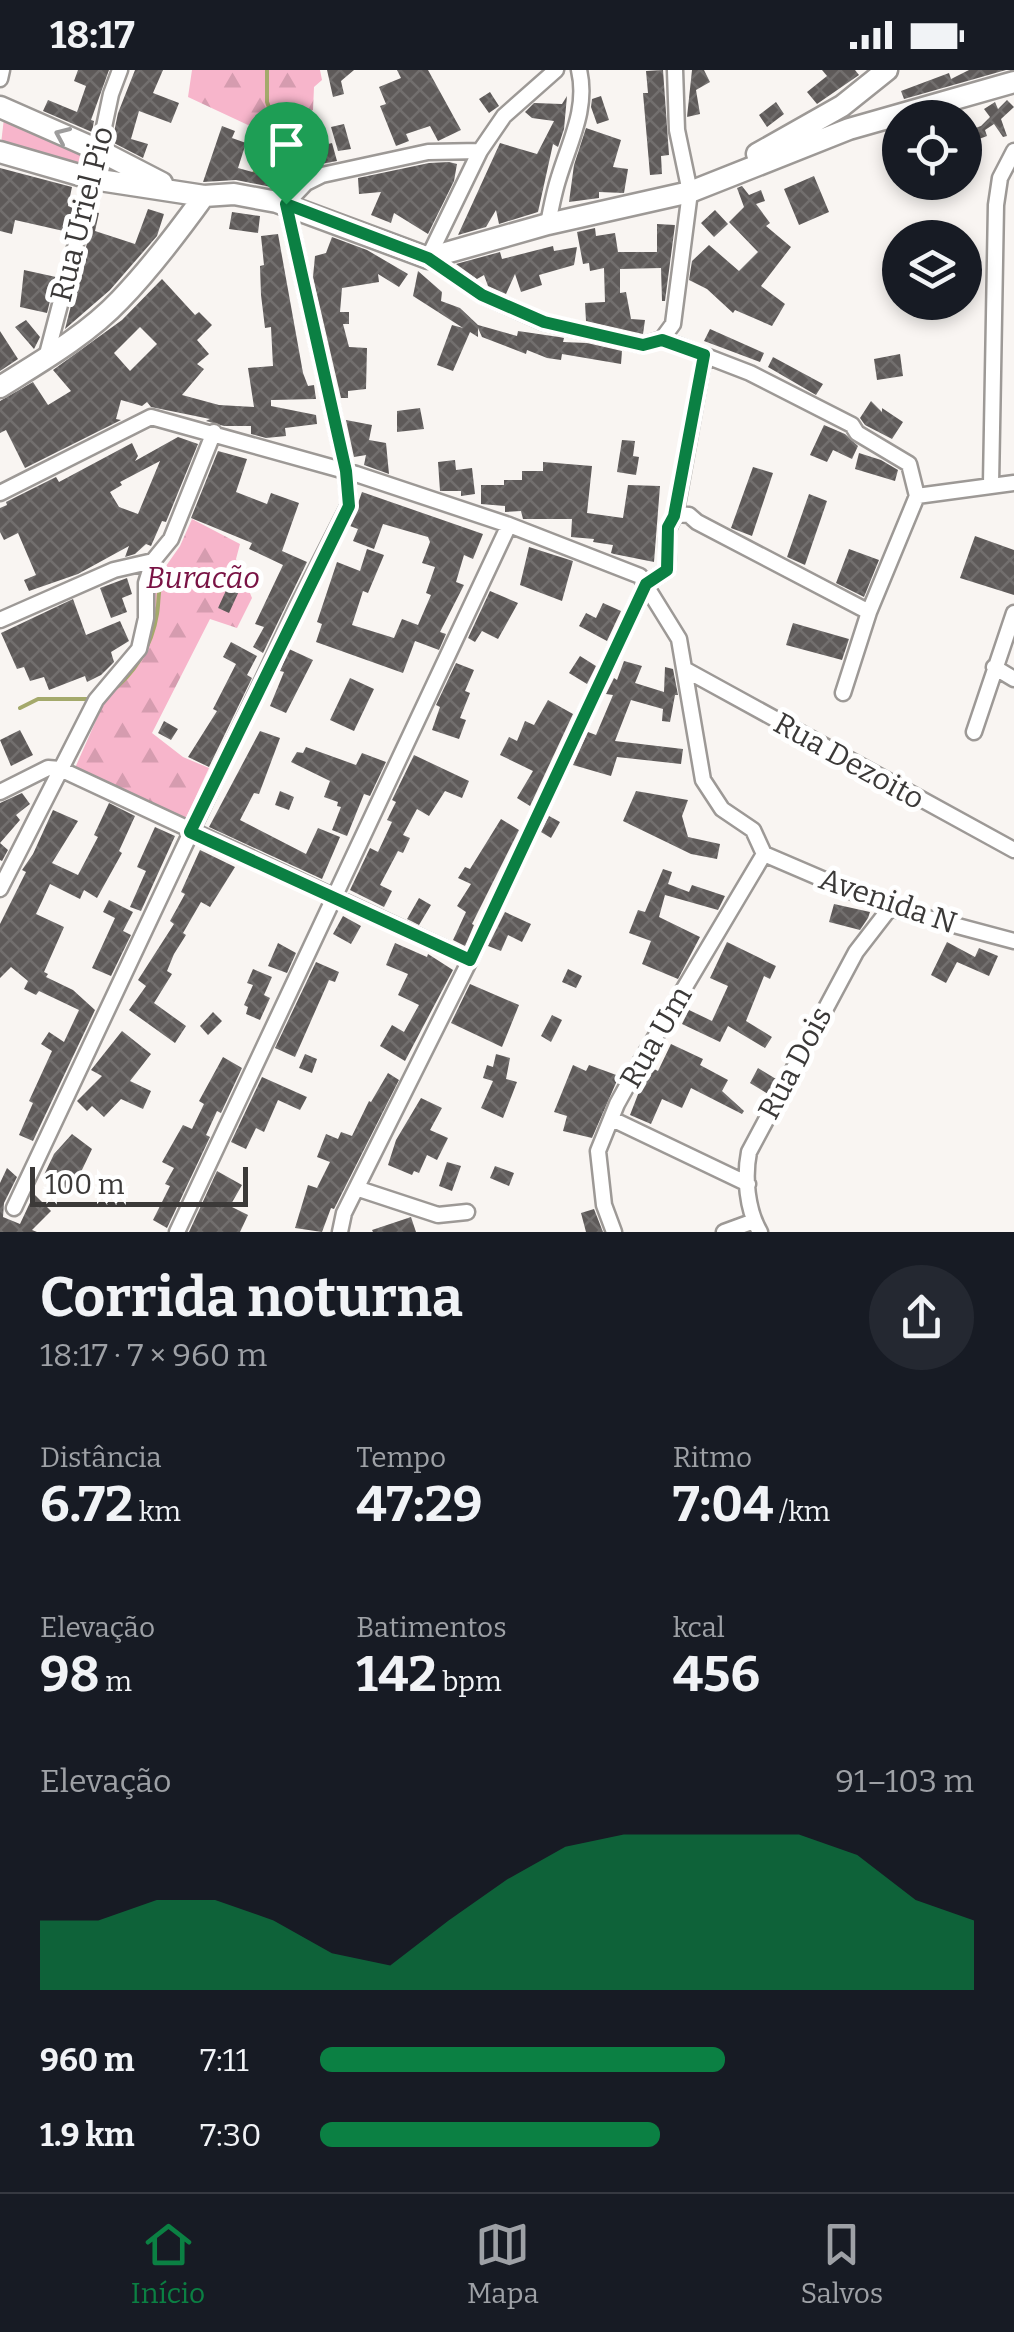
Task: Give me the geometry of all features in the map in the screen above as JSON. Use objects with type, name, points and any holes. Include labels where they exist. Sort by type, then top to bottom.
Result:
[{"type":"street","points":[[0,79],[2,70]]},
{"type":"street","name":"Rua Uriel Pio","points":[[46,358],[120,70]]},
{"type":"street","points":[[428,258],[480,151],[504,116],[556,70]]},
{"type":"street","points":[[548,224],[581,111],[583,90],[579,70]]},
{"type":"street","points":[[662,340],[673,324],[690,192],[677,130],[675,70]]},
{"type":"street","points":[[690,192],[842,106],[888,70]]},
{"type":"street","points":[[428,258],[548,224],[690,192],[849,129],[1014,82]]},
{"type":"street","points":[[842,106],[849,129]]},
{"type":"street","points":[[0,107],[100,150],[182,193]]},
{"type":"street","points":[[286,204],[306,183],[322,174],[428,152],[480,151]]},
{"type":"street","points":[[0,152],[93,178],[204,196],[234,194],[286,204],[428,258],[482,295],[544,322],[643,345],[662,340],[750,372],[852,425],[857,433],[909,464],[917,496],[869,612],[843,693]]},
{"type":"street","points":[[991,484],[996,205],[1000,178],[1014,152]]},
{"type":"street","points":[[0,387],[46,358],[118,303],[204,196]]},
{"type":"street","points":[[14,1208],[190,832],[349,506],[346,471],[286,204]]},
{"type":"street","points":[[340,1232],[344,1213],[470,960],[646,584],[667,570],[668,527],[674,516],[704,355]]},
{"type":"street","points":[[0,493],[151,417],[346,471],[509,525],[629,572],[646,584],[679,639],[703,780],[722,809],[752,830],[764,854]]},
{"type":"street","points":[[0,889],[96,700],[139,648],[146,618],[146,582],[153,561],[171,539],[214,432]]},
{"type":"street","points":[[917,496],[1014,483]]},
{"type":"street","points":[[674,516],[689,514],[696,522],[869,612]]},
{"type":"street","points":[[177,1232],[509,525]]},
{"type":"street","points":[[0,620],[114,570],[153,561]]},
{"type":"street","points":[[974,732],[1014,614]]},
{"type":"street","points":[[994,667],[1014,678]]},
{"type":"street","name":"Rua Dezoito","points":[[686,670],[1014,850]]},
{"type":"street","points":[[0,792],[48,768],[60,769],[470,960]]},
{"type":"street","name":"Avenida N","points":[[764,854],[890,908],[1014,941]]},
{"type":"street","name":"Rua Um","points":[[614,1232],[604,1205],[598,1151],[638,1066],[764,854]]},
{"type":"street","name":"Rua Dois","points":[[757,1227],[746,1170],[756,1135],[856,952],[890,908]]},
{"type":"street","points":[[612,1119],[748,1184]]},
{"type":"street","points":[[359,1189],[438,1215],[467,1212]]},
{"type":"street","points":[[724,1232],[757,1227]]},
{"type":"green space","points":[[192,70],[320,70],[322,80],[314,87],[313,110],[284,125],[261,131],[188,97]]},
{"type":"green space","points":[[4,118],[88,153],[83,170],[1,144]]},
{"type":"green space","name":"Buracão","points":[[192,519],[240,544],[236,559],[252,598],[237,628],[210,619],[152,733],[183,757],[209,768],[185,820],[75,768],[106,698],[141,653],[152,586],[180,546]]},
{"type":"building","points":[[78,70],[109,70],[91,120],[92,132],[43,111],[48,100],[77,112],[86,86],[74,81]]},
{"type":"building","points":[[135,70],[163,70],[153,93],[179,103],[171,123],[139,111],[131,139],[148,144],[143,158],[112,142],[118,113]]},
{"type":"building","points":[[327,70],[354,70],[341,81],[344,94],[333,97]]},
{"type":"building","points":[[397,70],[428,70],[461,130],[438,141],[430,126],[406,134],[409,141],[396,146],[380,106],[386,104],[379,87],[401,78]]},
{"type":"building","points":[[663,70],[669,155],[661,156],[662,174],[650,175],[643,93],[648,93],[646,71]]},
{"type":"building","points":[[692,70],[704,70],[710,82],[696,90],[700,114],[687,117]]},
{"type":"building","points":[[822,70],[855,70],[859,75],[817,104],[807,92],[827,76]]},
{"type":"building","points":[[969,70],[1006,70],[904,99],[901,91],[949,73],[951,79]]},
{"type":"building","points":[[490,92],[499,106],[489,113],[479,99]]},
{"type":"building","points":[[567,96],[564,129],[558,147],[553,144],[538,212],[499,224],[496,210],[486,227],[458,235],[500,143],[537,154],[554,121],[532,118],[525,112],[534,103],[562,104]]},
{"type":"building","points":[[601,96],[609,120],[597,124],[592,99]]},
{"type":"building","points":[[1007,100],[1014,107],[1001,119],[1007,136],[1003,137],[994,124],[982,138],[982,125],[990,117],[984,109],[995,102],[998,109]]},
{"type":"building","points":[[776,102],[784,114],[767,127],[759,115]]},
{"type":"building","points":[[344,124],[351,149],[338,151],[331,127]]},
{"type":"building","points":[[222,126],[235,131],[232,138],[246,143],[238,168],[278,179],[276,188],[236,180],[203,182]]},
{"type":"building","points":[[586,128],[621,140],[613,167],[628,169],[624,193],[599,192],[599,198],[569,202],[574,165]]},
{"type":"building","points":[[301,133],[306,157],[295,159],[290,136]]},
{"type":"building","points":[[332,143],[337,161],[321,164],[317,147]]},
{"type":"building","points":[[449,162],[457,164],[454,181],[428,234],[394,213],[391,223],[371,215],[381,192],[359,194],[358,178]]},
{"type":"building","points":[[0,168],[72,187],[68,206],[74,208],[68,232],[15,220],[12,234],[0,231]]},
{"type":"building","points":[[814,176],[829,212],[799,225],[784,189]]},
{"type":"building","points":[[742,186],[749,195],[761,190],[765,201],[756,204],[770,223],[766,226],[791,247],[761,286],[785,304],[772,326],[735,310],[733,313],[707,289],[689,280],[692,261],[709,245],[739,271],[758,252],[729,222],[744,207],[737,188]]},
{"type":"building","points":[[148,209],[164,214],[157,236],[110,290],[65,329],[95,212],[99,213],[95,231],[135,244]]},
{"type":"building","points":[[715,210],[728,224],[714,237],[701,223]]},
{"type":"building","points":[[232,212],[260,216],[258,233],[229,229]]},
{"type":"building","points":[[657,224],[675,225],[665,301],[661,268],[620,269],[620,293],[626,292],[631,319],[645,320],[643,334],[586,321],[585,303],[605,302],[604,268],[590,271],[589,263],[583,264],[577,232],[595,228],[596,236],[615,233],[618,252],[657,252]]},
{"type":"building","points":[[278,234],[303,373],[308,386],[314,385],[316,399],[271,400],[271,406],[316,415],[317,424],[285,428],[286,436],[266,438],[251,434],[251,426],[224,426],[206,421],[210,419],[151,407],[147,402],[142,406],[121,400],[116,419],[121,420],[25,468],[6,430],[0,433],[0,401],[33,382],[48,405],[71,391],[53,370],[122,320],[162,279],[195,315],[199,312],[212,325],[197,340],[209,354],[197,364],[204,369],[182,395],[219,405],[254,407],[248,368],[273,366],[271,327],[265,328],[261,295],[261,236]],"holes":[[[140,327],[157,344],[130,371],[114,353]]]},
{"type":"building","points":[[332,237],[367,250],[408,274],[399,287],[378,274],[379,282],[342,288],[340,312],[349,312],[349,324],[343,324],[349,347],[367,348],[366,389],[348,391],[348,398],[341,398],[313,277],[315,256],[326,253]]},
{"type":"building","points":[[553,246],[554,251],[577,247],[574,265],[539,275],[542,285],[521,292],[515,274],[506,294],[488,286],[484,275],[477,279],[456,264],[500,252],[502,259]]},
{"type":"building","points":[[24,270],[56,277],[47,313],[20,307]]},
{"type":"building","points":[[418,271],[442,292],[441,301],[460,308],[478,325],[517,336],[518,331],[622,351],[621,364],[562,354],[561,360],[547,358],[527,350],[526,354],[482,337],[478,328],[478,337],[470,332],[453,371],[437,365],[452,325],[463,328],[413,296]]},
{"type":"building","points":[[26,320],[40,337],[34,349],[15,327]]},
{"type":"building","points":[[710,329],[764,353],[760,362],[704,341]]},
{"type":"building","points":[[0,331],[18,359],[0,371]]},
{"type":"building","points":[[900,354],[903,376],[877,380],[874,359]]},
{"type":"building","points":[[773,357],[823,384],[816,395],[768,367]]},
{"type":"building","points":[[871,401],[882,412],[882,408],[903,422],[892,439],[865,425],[860,418]]},
{"type":"building","points":[[420,408],[424,429],[397,432],[397,411]]},
{"type":"building","points":[[346,420],[372,425],[369,440],[386,443],[389,474],[364,465],[366,455],[354,457]]},
{"type":"building","points":[[824,425],[845,434],[858,446],[852,459],[833,450],[827,462],[810,455]]},
{"type":"building","points":[[178,437],[198,444],[166,522],[162,521],[151,546],[146,544],[125,557],[129,546],[78,574],[29,591],[24,580],[36,575],[18,533],[4,540],[0,508],[56,477],[59,482],[132,443],[138,456],[135,461]],"holes":[[[160,461],[138,514],[119,507],[110,492],[122,485],[120,482]]]},
{"type":"building","points":[[622,440],[635,441],[633,456],[639,457],[636,475],[617,472]]},
{"type":"building","points":[[218,451],[247,459],[236,492],[267,504],[271,493],[299,503],[282,551],[307,562],[263,653],[253,647],[264,627],[255,624],[283,565],[249,549],[252,543],[191,518]]},
{"type":"building","points":[[859,453],[898,470],[895,481],[855,469]]},
{"type":"building","points":[[455,460],[456,470],[472,468],[475,494],[461,496],[461,491],[440,491],[438,462]]},
{"type":"building","points":[[543,462],[592,466],[587,513],[623,518],[628,485],[660,486],[654,562],[611,553],[613,545],[593,542],[594,539],[571,537],[572,519],[523,519],[521,511],[505,512],[505,506],[481,504],[481,485],[522,480],[522,471],[543,471]]},
{"type":"building","points":[[753,467],[773,473],[752,536],[731,528]]},
{"type":"building","points":[[362,492],[483,534],[473,559],[464,555],[456,582],[464,585],[440,632],[446,634],[439,650],[415,641],[403,673],[316,642],[322,624],[317,622],[337,562],[360,571],[367,549],[384,555],[368,593],[363,591],[352,625],[394,638],[402,619],[418,625],[431,595],[426,593],[435,567],[422,563],[430,542],[428,537],[383,524],[374,549],[353,541],[358,529],[350,526]]},
{"type":"building","points":[[809,494],[827,501],[805,565],[787,557]]},
{"type":"building","points":[[975,536],[1014,550],[1014,595],[960,578]]},
{"type":"building","points":[[529,547],[573,561],[562,601],[520,585]]},
{"type":"building","points":[[849,549],[879,560],[864,597],[836,583]]},
{"type":"building","points":[[127,578],[132,594],[122,598],[127,612],[111,618],[100,588]]},
{"type":"building","points":[[229,584],[240,589],[229,613],[218,608]]},
{"type":"building","points":[[490,591],[518,603],[498,639],[482,631],[475,642],[468,638]]},
{"type":"building","points":[[73,599],[86,635],[120,621],[129,641],[111,652],[114,662],[101,675],[87,682],[85,676],[49,690],[44,677],[30,681],[24,667],[17,669],[1,633]]},
{"type":"building","points":[[603,603],[621,611],[607,641],[579,626],[586,613],[596,618]]},
{"type":"building","points":[[793,623],[849,639],[842,660],[786,645]]},
{"type":"building","points":[[231,642],[257,656],[247,675],[252,678],[209,767],[188,757],[217,711],[213,709],[236,664],[223,657]]},
{"type":"building","points":[[289,649],[313,660],[286,713],[270,706]]},
{"type":"building","points":[[580,656],[596,666],[587,684],[569,673]]},
{"type":"building","points":[[624,661],[642,666],[635,683],[664,692],[665,667],[673,669],[678,695],[670,722],[662,721],[663,709],[631,700],[615,741],[683,749],[681,764],[617,757],[611,776],[573,765],[588,732],[596,735],[613,695],[606,694]]},
{"type":"building","points":[[456,663],[474,670],[465,691],[470,693],[460,718],[466,720],[459,739],[432,730],[440,707],[436,705]]},
{"type":"building","points":[[350,678],[374,689],[354,731],[330,720]]},
{"type":"building","points":[[548,700],[573,714],[530,806],[517,798],[533,771],[500,755],[509,737],[517,741],[525,721],[534,725]]},
{"type":"building","points":[[164,721],[178,729],[171,740],[158,733]]},
{"type":"building","points":[[20,730],[33,755],[11,766],[0,740]]},
{"type":"building","points":[[260,731],[280,738],[259,794],[254,793],[240,820],[306,854],[318,828],[340,837],[322,879],[209,827]]},
{"type":"building","points":[[306,747],[356,765],[362,753],[386,762],[370,796],[364,794],[347,836],[332,830],[341,807],[324,797],[330,781],[291,762]]},
{"type":"building","points":[[414,755],[469,781],[462,798],[445,791],[429,816],[417,809],[403,835],[410,838],[403,853],[398,851],[380,885],[392,891],[384,907],[350,890],[370,848],[378,852],[392,822],[387,820],[396,802],[392,800]]},
{"type":"building","points":[[280,791],[294,797],[289,810],[275,805]]},
{"type":"building","points":[[636,791],[688,800],[682,816],[688,837],[720,844],[717,859],[691,854],[623,821]]},
{"type":"building","points":[[22,793],[30,804],[16,815],[20,820],[0,843],[0,803]]},
{"type":"building","points":[[109,803],[135,816],[119,851],[122,853],[97,898],[84,890],[80,899],[50,884],[36,914],[64,927],[44,972],[46,977],[73,990],[95,1010],[33,1141],[19,1135],[33,1103],[29,1101],[52,1051],[41,1044],[49,1032],[64,1042],[79,1010],[39,991],[36,995],[24,989],[28,981],[11,967],[0,978],[0,924],[53,810],[78,821],[52,863],[78,875],[98,837],[94,835]]},
{"type":"building","points":[[549,816],[560,822],[551,838],[541,832]]},
{"type":"building","points":[[501,819],[519,830],[465,946],[453,940],[466,912],[457,906],[471,884],[458,878],[465,867],[470,869]]},
{"type":"building","points":[[155,827],[175,836],[141,911],[130,907],[146,871],[137,867]]},
{"type":"building","points":[[0,843],[8,850],[2,861],[0,860]]},
{"type":"building","points":[[200,850],[235,867],[210,907],[201,902],[167,971],[172,974],[154,1003],[186,1026],[175,1043],[129,1010],[146,986],[138,980],[174,924],[170,921],[185,894],[181,892]]},
{"type":"building","points":[[663,869],[672,872],[668,884],[689,892],[692,885],[725,896],[718,910],[665,895],[659,917],[700,937],[678,979],[642,964],[651,941],[629,933],[638,910],[645,912]]},
{"type":"building","points":[[419,898],[431,905],[419,925],[407,919]]},
{"type":"building","points":[[109,900],[133,912],[123,931],[131,935],[111,976],[92,968],[115,918],[103,912]]},
{"type":"building","points":[[834,904],[870,912],[860,930],[829,922]]},
{"type":"building","points":[[505,912],[531,924],[522,942],[508,935],[501,951],[488,946]]},
{"type":"building","points":[[343,916],[361,926],[351,944],[333,934]]},
{"type":"building","points":[[727,942],[776,966],[770,979],[764,976],[746,1021],[772,1037],[765,1048],[728,1026],[720,1042],[682,1024],[689,1010],[712,1021],[728,986],[710,978]]},
{"type":"building","points":[[947,942],[975,957],[979,948],[998,956],[989,976],[957,962],[946,983],[931,975]]},
{"type":"building","points":[[278,943],[296,953],[287,973],[268,966]]},
{"type":"building","points":[[395,943],[427,957],[428,954],[453,970],[405,1061],[380,1046],[392,1025],[404,1032],[419,1005],[398,995],[408,974],[386,965]]},
{"type":"building","points":[[316,962],[339,972],[335,982],[329,980],[295,1057],[275,1048]]},
{"type":"building","points":[[253,969],[272,977],[264,995],[270,998],[260,1020],[246,1014],[248,1007],[244,1005],[253,985],[247,983]]},
{"type":"building","points":[[568,969],[582,976],[576,988],[562,982]]},
{"type":"building","points":[[470,984],[519,1005],[502,1047],[451,1023]]},
{"type":"building","points":[[213,1012],[222,1021],[208,1035],[200,1026]]},
{"type":"building","points":[[552,1015],[562,1020],[551,1042],[541,1036]]},
{"type":"building","points":[[122,1031],[151,1054],[130,1081],[151,1091],[143,1109],[121,1099],[104,1117],[92,1106],[87,1111],[77,1101],[102,1076],[91,1070]]},
{"type":"building","points":[[671,1044],[703,1059],[700,1065],[728,1080],[722,1091],[744,1111],[742,1114],[691,1088],[682,1108],[662,1099],[651,1124],[630,1115],[647,1071],[650,1067],[658,1071]]},
{"type":"building","points":[[305,1054],[317,1059],[312,1073],[299,1068]]},
{"type":"building","points":[[496,1054],[510,1058],[506,1079],[517,1082],[503,1118],[481,1108],[493,1081],[483,1078],[487,1065],[493,1067]]},
{"type":"building","points":[[223,1057],[242,1068],[221,1113],[217,1111],[206,1135],[210,1137],[167,1228],[153,1220],[170,1186],[165,1184],[174,1168],[162,1162],[183,1125],[192,1129],[204,1104],[199,1101]]},
{"type":"building","points":[[573,1065],[586,1071],[589,1065],[619,1076],[592,1138],[563,1131],[567,1116],[554,1112]]},
{"type":"building","points":[[758,1068],[776,1079],[768,1094],[750,1083]]},
{"type":"building","points":[[388,1073],[399,1080],[322,1232],[295,1228],[308,1185],[317,1188],[330,1162],[317,1157],[326,1134],[338,1139],[341,1132],[352,1136]]},
{"type":"building","points":[[262,1077],[307,1097],[300,1110],[278,1100],[264,1132],[256,1128],[246,1149],[231,1142]]},
{"type":"building","points":[[421,1098],[442,1108],[430,1130],[448,1138],[437,1160],[427,1155],[419,1173],[414,1171],[412,1175],[388,1165],[396,1140]]},
{"type":"building","points":[[72,1134],[92,1149],[69,1197],[56,1192],[60,1184],[43,1177],[54,1154]]},
{"type":"building","points":[[447,1162],[461,1166],[452,1191],[439,1186]]},
{"type":"building","points":[[495,1166],[514,1173],[509,1186],[490,1178]]},
{"type":"building","points":[[7,1168],[17,1177],[4,1203],[3,1217],[20,1224],[34,1194],[51,1211],[32,1230],[37,1232],[0,1232],[0,1183]]},
{"type":"building","points":[[217,1171],[242,1185],[230,1206],[248,1215],[240,1232],[189,1232]]},
{"type":"building","points":[[594,1209],[603,1232],[586,1232],[581,1213]]},
{"type":"building","points":[[411,1217],[416,1232],[372,1230]]},
{"type":"waterway","points":[[254,173],[266,155],[276,126],[267,102],[267,70]]},
{"type":"waterway","points":[[108,694],[126,678],[146,648],[155,626],[160,585],[169,569]]},
{"type":"waterway","points":[[20,708],[38,699],[89,699]]},
{"type":"route","points":[[286,204],[428,258],[482,295],[544,322],[643,345],[662,340],[704,355],[674,516],[668,527],[667,570],[646,584],[470,960],[190,832],[349,506],[346,471],[286,204]]}]
